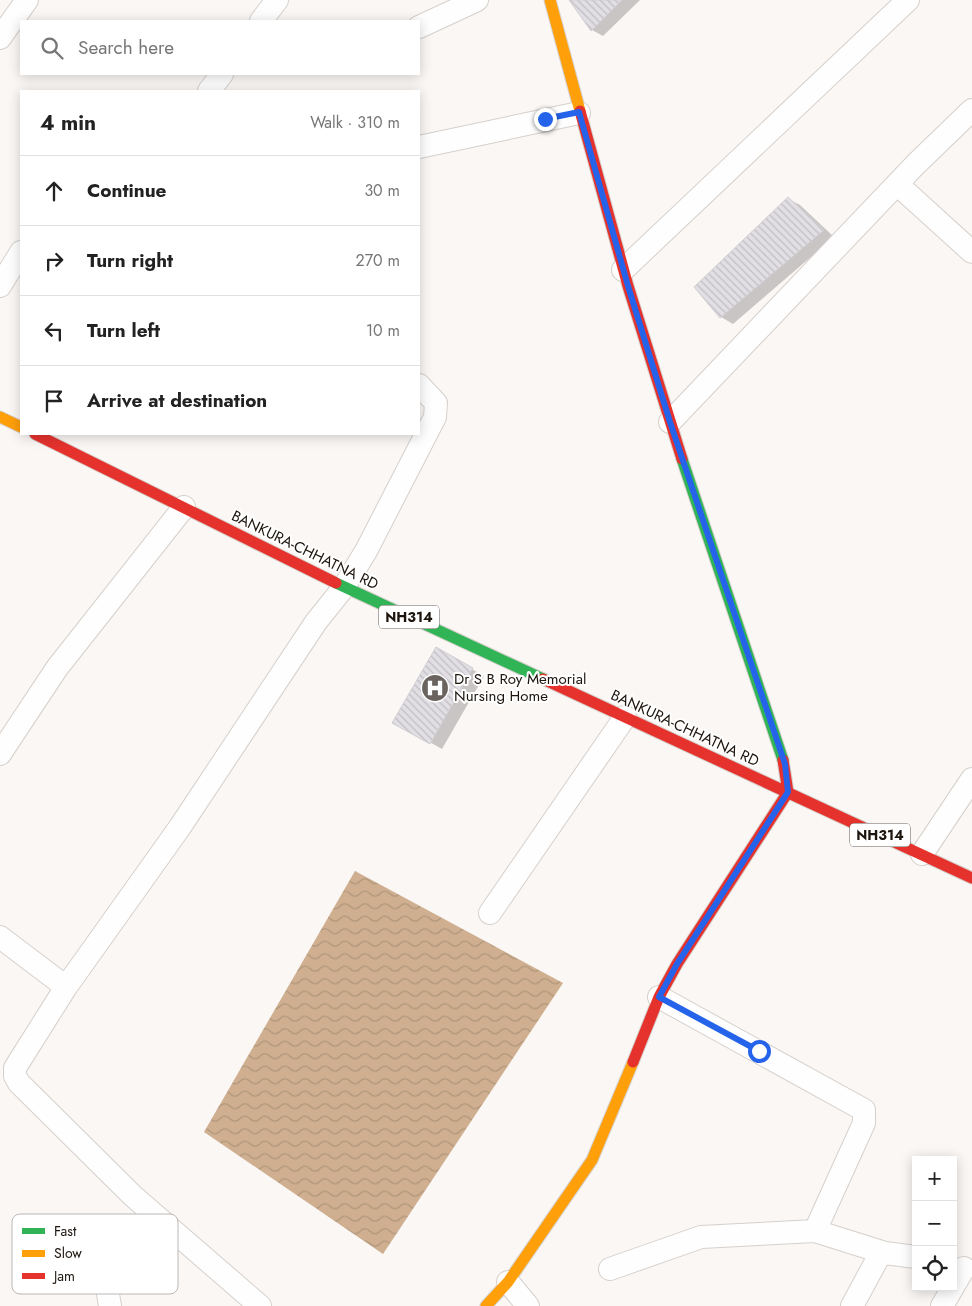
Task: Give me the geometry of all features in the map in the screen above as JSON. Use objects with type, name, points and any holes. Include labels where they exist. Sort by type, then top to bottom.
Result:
[{"type":"main road","points":[[486,1306],[508,1282],[592,1160],[659,997],[677,964],[788,792],[781,750],[670,422],[623,270],[550,0]]},
{"type":"main road","points":[[0,417],[20,427]]},
{"type":"main road","name":"BANKURA-CHHATNA RD","points":[[37,435],[184,506],[344,587],[972,878]]},
{"type":"street","points":[[0,38],[27,0]]},
{"type":"street","points":[[262,20],[277,0]]},
{"type":"street","points":[[420,27],[477,0]]},
{"type":"street","points":[[623,270],[908,0]]},
{"type":"street","points":[[211,90],[221,75]]},
{"type":"street","points":[[670,422],[897,184],[972,110]]},
{"type":"street","points":[[420,147],[579,112]]},
{"type":"street","points":[[897,184],[972,252]]},
{"type":"street","points":[[0,286],[20,254]]},
{"type":"street","points":[[153,1214],[19,1083],[15,1076],[15,1068],[66,987],[180,827],[316,622],[344,587],[366,551],[435,417],[436,403],[420,386]]},
{"type":"street","points":[[0,754],[56,668],[184,506]]},
{"type":"street","points":[[490,913],[624,717]]},
{"type":"street","points":[[922,854],[972,779]]},
{"type":"street","points":[[0,937],[66,987]]},
{"type":"street","points":[[659,997],[864,1110],[864,1124],[815,1231]]},
{"type":"street","points":[[610,1269],[701,1237],[815,1231],[885,1252],[912,1257]]},
{"type":"street","points":[[178,1236],[260,1306]]},
{"type":"street","points":[[852,1306],[878,1258],[885,1252]]},
{"type":"street","points":[[942,1306],[959,1275]]},
{"type":"street","points":[[508,1282],[528,1306]]},
{"type":"water","points":[[355,871],[563,983],[383,1254],[204,1132]]},
{"type":"building","points":[[569,0],[622,0],[591,31]]},
{"type":"building","points":[[788,197],[824,230],[720,318],[694,287]]},
{"type":"building","points":[[436,647],[473,668],[430,744],[392,723]]},
{"type":"traffic: fast","points":[[682,459],[783,760]]},
{"type":"traffic: fast","points":[[336,583],[543,679]]},
{"type":"traffic: slow","points":[[550,0],[580,111]]},
{"type":"traffic: slow","points":[[0,417],[20,427]]},
{"type":"traffic: slow","points":[[486,1306],[508,1282],[592,1160],[633,1062]]},
{"type":"traffic: jam","points":[[580,111],[628,286],[682,459]]},
{"type":"traffic: jam","points":[[37,435],[336,583]]},
{"type":"traffic: jam","points":[[543,679],[972,878]]},
{"type":"traffic: jam","points":[[633,1062],[659,997],[677,964],[788,792],[783,760]]},
{"type":"place","name":"Dr S B Roy Memorial Nursing Home","points":[[435,688]]},
{"type":"route","points":[[545,119],[579,112],[628,286],[670,422],[785,764],[788,792],[677,964],[659,997],[759,1051]]}]
